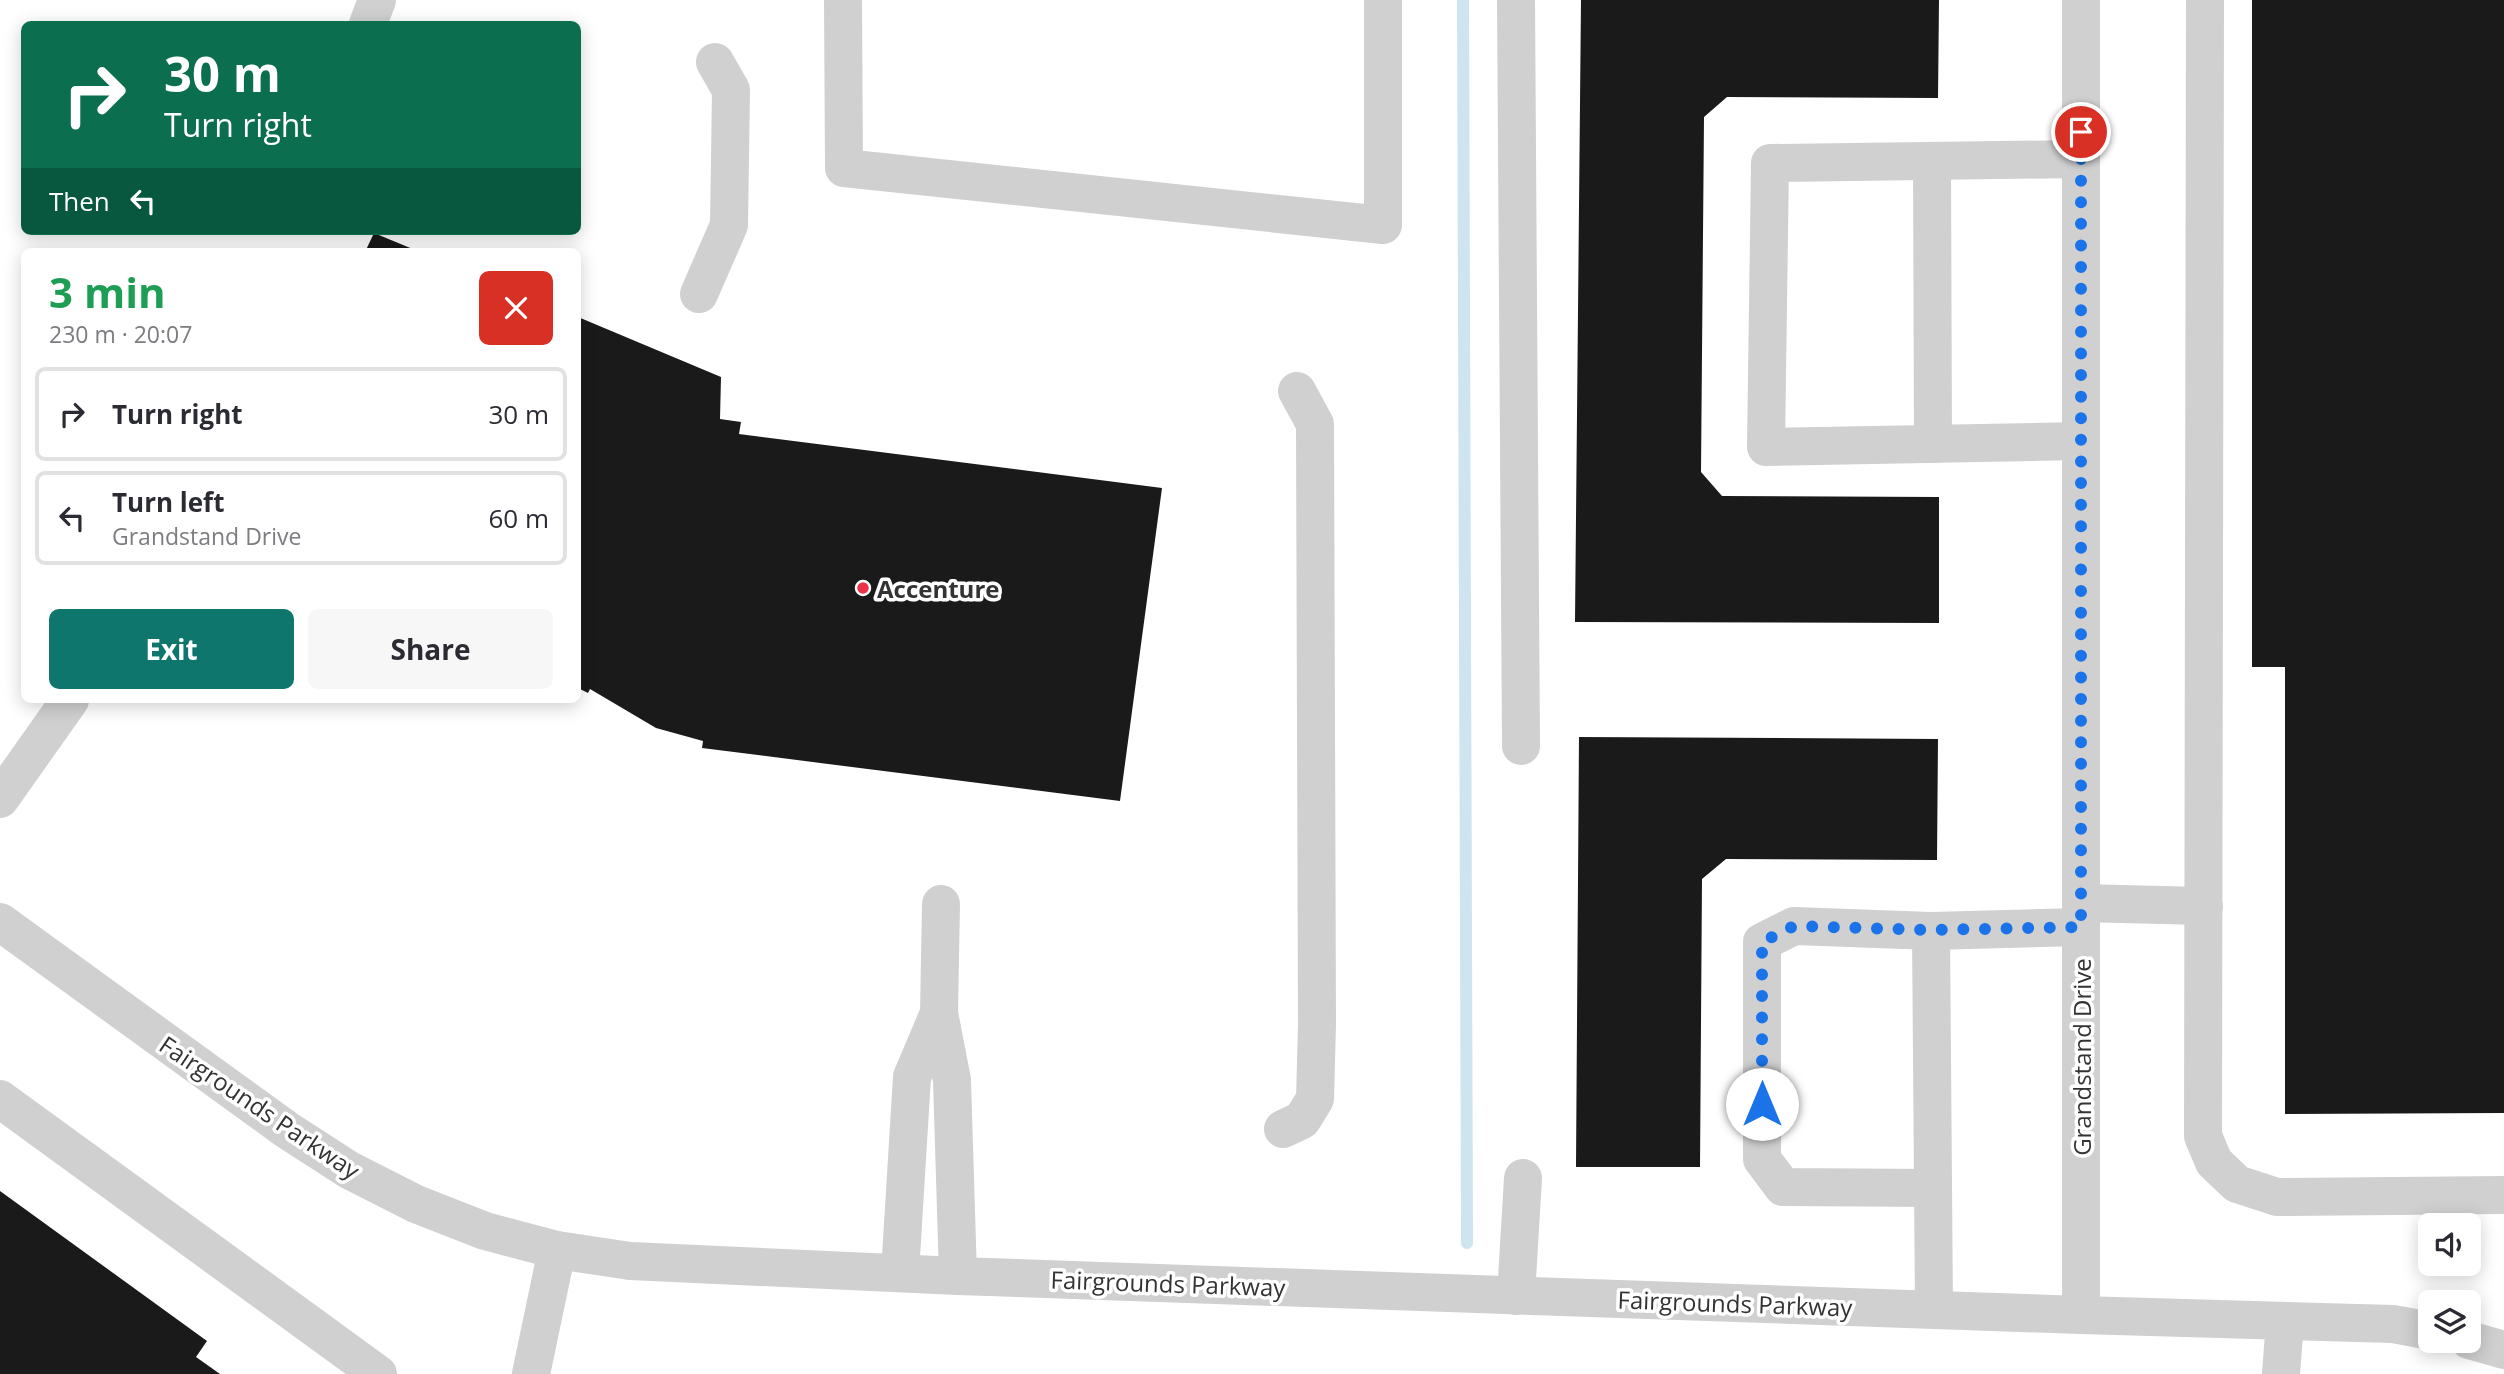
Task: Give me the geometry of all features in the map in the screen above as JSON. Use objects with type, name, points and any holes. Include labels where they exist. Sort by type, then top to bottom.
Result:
[{"type":"street","points":[[369,21],[377,0]]},
{"type":"street","points":[[843,0],[844,168],[1383,225],[1383,0]]},
{"type":"street","points":[[1516,0],[1521,746]]},
{"type":"street","name":"Grandstand Drive","points":[[2081,0],[2081,1315]]},
{"type":"street","points":[[2205,0],[2203,1136],[2214,1162],[2237,1184],[2277,1197],[2504,1195]]},
{"type":"street","points":[[699,294],[729,225],[731,90],[715,62]]},
{"type":"street","points":[[2081,159],[1770,163],[1766,447],[2081,441]]},
{"type":"street","points":[[1932,161],[1933,444]]},
{"type":"street","points":[[1283,1129],[1302,1119],[1315,1099],[1317,1024],[1315,424],[1297,391]]},
{"type":"street","points":[[0,799],[68,703]]},
{"type":"street","points":[[941,904],[939,1013],[952,1080],[958,1276]]},
{"type":"street","points":[[1932,1188],[1783,1187],[1762,1159],[1762,942],[1794,926],[1931,930],[2204,906]]},
{"type":"street","name":"Fairgrounds Parkway","points":[[0,922],[287,1130],[349,1170],[416,1204],[485,1231],[557,1250],[630,1261],[958,1276],[2393,1324],[2418,1329]]},
{"type":"street","points":[[1931,930],[1934,1310]]},
{"type":"street","points":[[900,1273],[912,1077],[939,1013]]},
{"type":"street","points":[[0,1098],[378,1374]]},
{"type":"street","points":[[1516,1296],[1523,1178]]},
{"type":"street","points":[[531,1374],[557,1250]]},
{"type":"street","points":[[2281,1374],[2285,1321]]},
{"type":"street","points":[[2481,1343],[2504,1350]]},
{"type":"building","points":[[1581,0],[1939,0],[1938,98],[1727,97],[1704,117],[1701,472],[1722,496],[1939,497],[1939,623],[1575,622]]},
{"type":"building","points":[[2252,0],[2504,0],[2504,1113],[2285,1114],[2285,667],[2252,667]]},
{"type":"building","points":[[373,235],[379,235],[410,248],[367,248]]},
{"type":"building","name":"Accenture","points":[[581,318],[721,377],[720,419],[741,422],[739,434],[1162,488],[1120,801],[702,748],[703,741],[656,728],[590,689],[588,693],[581,690]]},
{"type":"building","points":[[1579,737],[1938,739],[1937,860],[1726,859],[1702,879],[1700,1167],[1576,1167]]},
{"type":"building","points":[[0,1191],[207,1341],[196,1357],[220,1374],[0,1374]]},
{"type":"waterway","points":[[1463,0],[1467,1243]]},
{"type":"place","name":"Accenture","points":[[863,588]]},
{"type":"route","points":[[1762,1104],[1762,942],[1794,926],[1931,930],[2081,927],[2081,132]]}]
